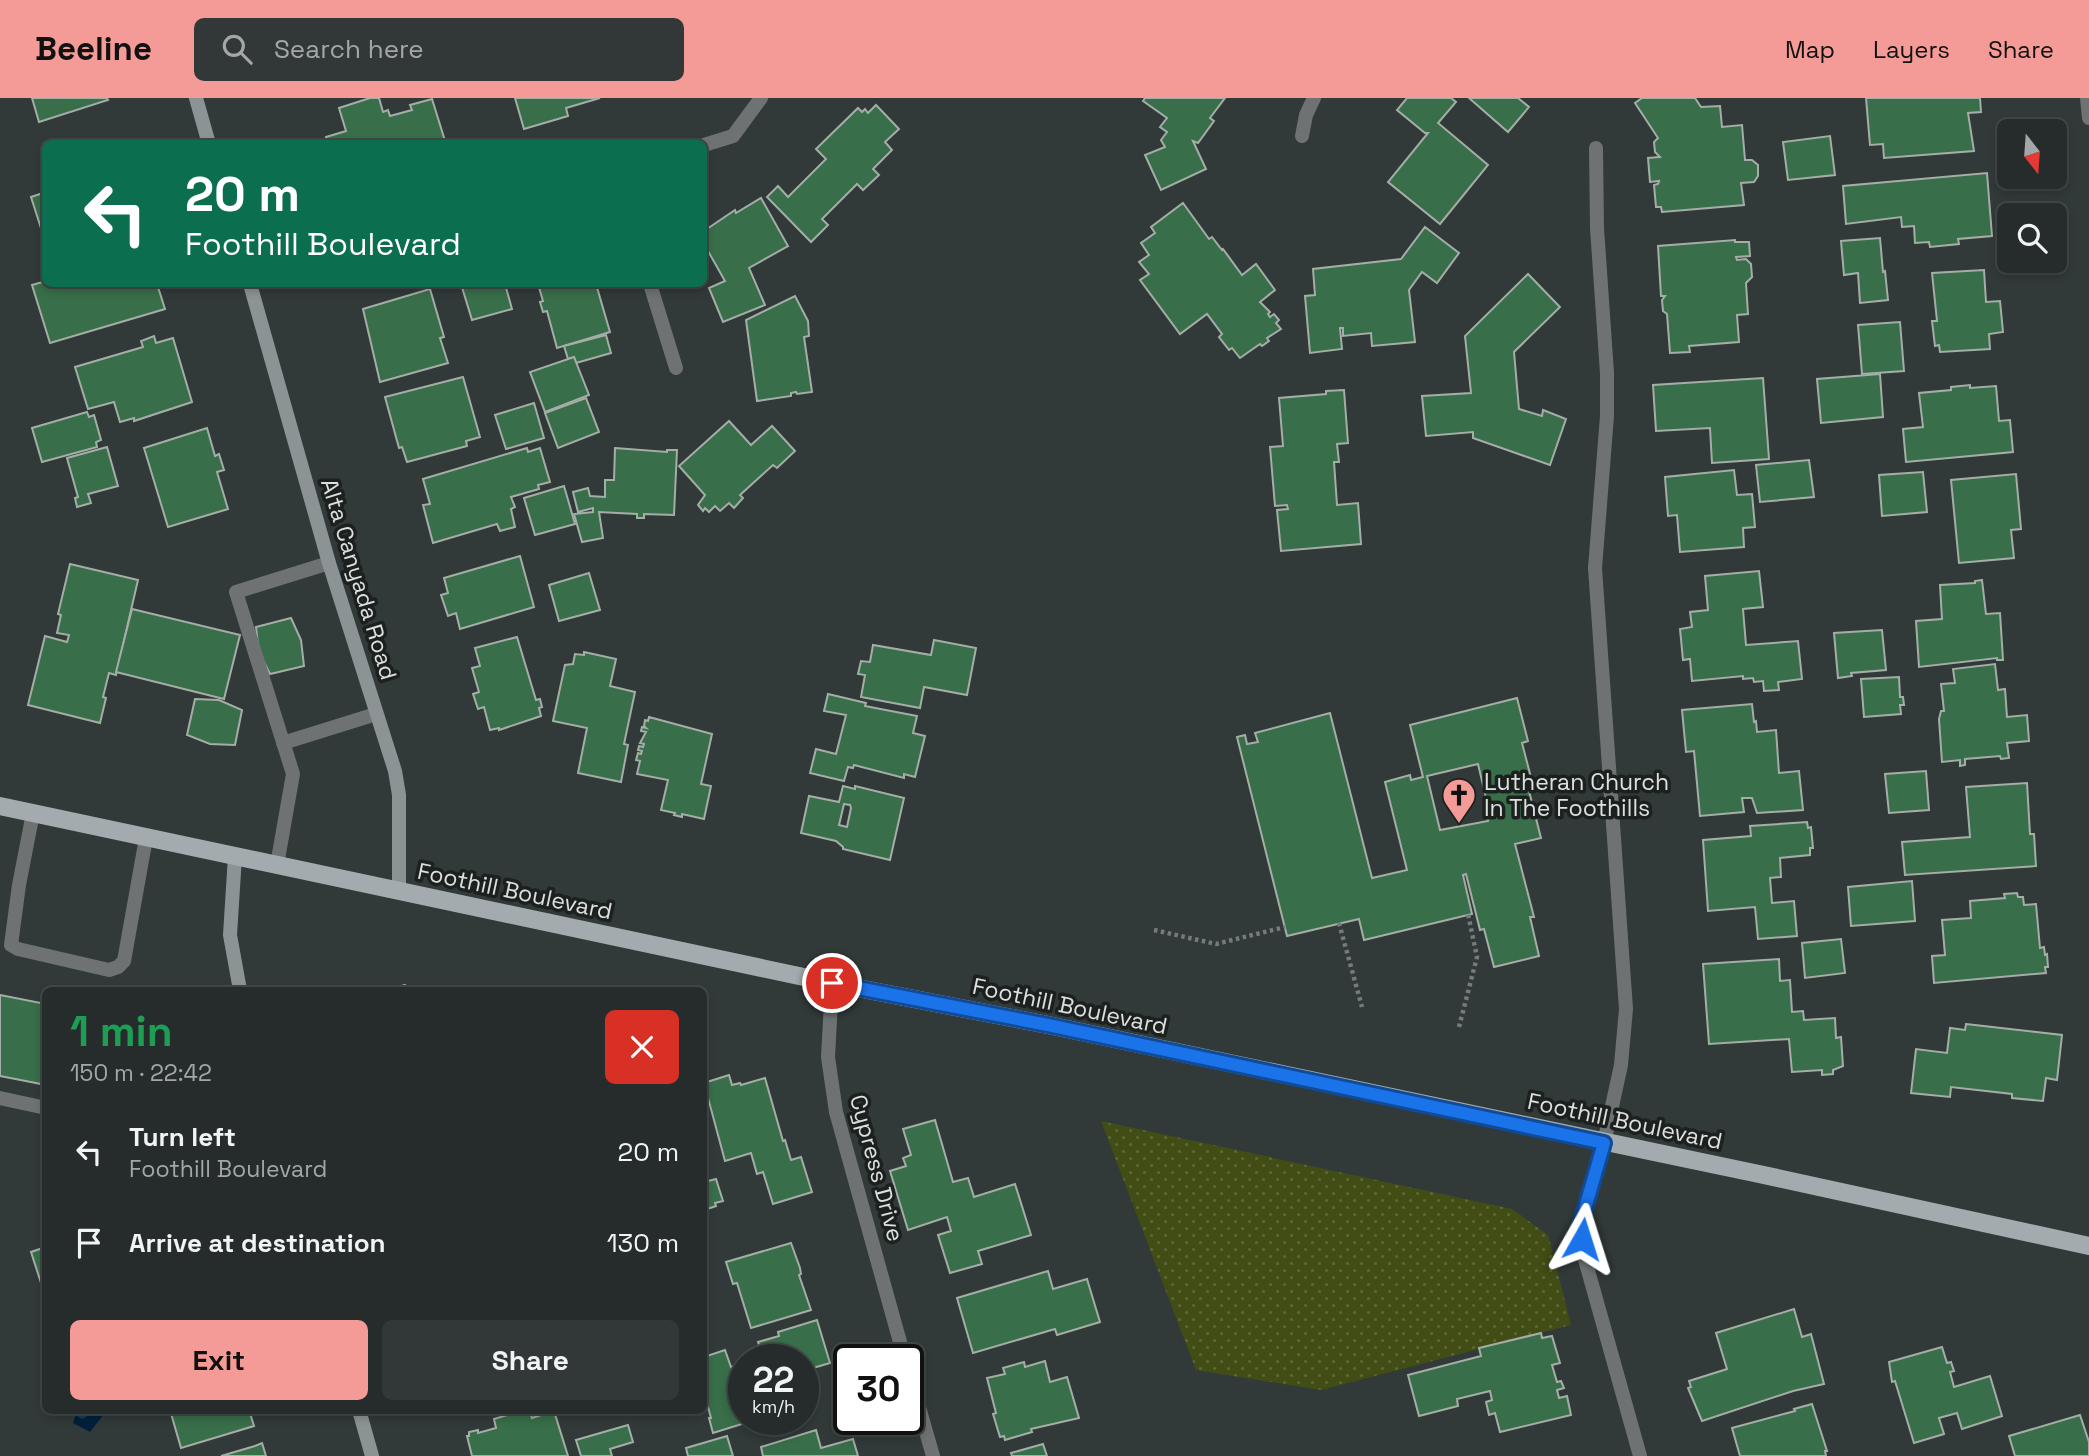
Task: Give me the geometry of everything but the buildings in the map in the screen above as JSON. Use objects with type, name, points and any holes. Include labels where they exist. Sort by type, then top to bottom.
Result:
[{"type":"main road","name":"Foothill Boulevard","points":[[0,806],[832,983],[1048,1025],[1759,1174],[2089,1246]]},
{"type":"street","points":[[195,98],[208,140]]},
{"type":"street","points":[[707,144],[733,136],[761,98]]},
{"type":"street","points":[[1302,136],[1306,115],[1314,98]]},
{"type":"street","points":[[2087,98],[2089,118]]},
{"type":"street","points":[[1596,148],[1597,228],[1607,373],[1607,416],[1595,568],[1626,1009],[1623,1053],[1604,1143],[1581,1222],[1584,1256],[1640,1456]]},
{"type":"street","name":"Alta Canyada Road","points":[[251,287],[329,563],[400,795],[399,892]]},
{"type":"street","points":[[651,287],[676,368]]},
{"type":"street","points":[[277,865],[293,774],[236,592],[329,563]]},
{"type":"street","points":[[283,743],[376,714]]},
{"type":"street","points":[[33,813],[11,945],[18,949],[109,970],[124,961],[146,838]]},
{"type":"street","points":[[235,856],[230,935],[239,987]]},
{"type":"street","name":"Cypress Drive","points":[[832,983],[828,1057],[835,1112],[900,1344]]},
{"type":"street","points":[[0,1098],[42,1107]]},
{"type":"street","points":[[360,1414],[372,1456]]},
{"type":"street","points":[[924,1425],[933,1456]]},
{"type":"path","points":[[1458,1027],[1477,957],[1468,914]]},
{"type":"path","points":[[1339,923],[1362,1007]]},
{"type":"path","points":[[1154,930],[1216,944],[1285,927]]},
{"type":"green space","points":[[1101,1121],[1512,1209],[1548,1235],[1571,1325],[1321,1390],[1196,1370]]},
{"type":"water","points":[[76,1414],[104,1414],[90,1432],[73,1423]]},
{"type":"place","name":"Lutheran Church In The Foothills","points":[[1459,825]]},
{"type":"route","points":[[832,983],[1048,1025],[1604,1143],[1581,1222],[1582,1239]]}]
